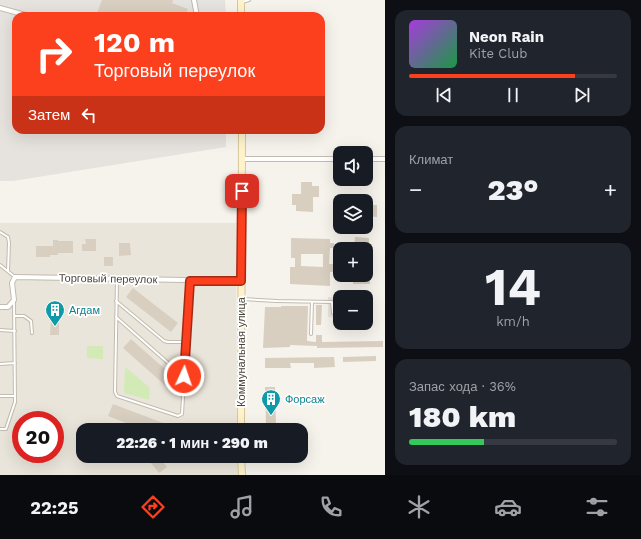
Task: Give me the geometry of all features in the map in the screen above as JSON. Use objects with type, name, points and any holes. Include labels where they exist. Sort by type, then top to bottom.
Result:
[{"type":"main road","points":[[240,1],[241,12]]},
{"type":"main road","name":"Коммунальная улица","points":[[241,423],[242,134]]},
{"type":"main road","points":[[242,463],[242,475]]},
{"type":"street","points":[[194,0],[196,12]]},
{"type":"street","points":[[0,8],[14,12]]},
{"type":"street","points":[[242,159],[333,159]]},
{"type":"street","points":[[373,159],[385,159]]},
{"type":"street","points":[[0,307],[8,307],[14,300],[12,282],[15,277]]},
{"type":"street","name":"Торговый переулок","points":[[15,277],[116,280],[241,281]]},
{"type":"lane","points":[[240,1],[249,0]]},
{"type":"lane","points":[[0,232],[8,237],[8,271]]},
{"type":"lane","points":[[0,265],[15,277]]},
{"type":"lane","points":[[116,280],[115,392],[117,396],[181,416],[190,281]]},
{"type":"lane","points":[[241,298],[332,302],[332,313]]},
{"type":"lane","points":[[0,429],[6,429],[15,402],[14,300]]},
{"type":"lane","points":[[116,301],[164,341],[186,342]]},
{"type":"lane","points":[[311,334],[312,302]]},
{"type":"lane","points":[[15,316],[24,316],[31,321],[32,333]]},
{"type":"lane","points":[[116,317],[184,376]]},
{"type":"lane","points":[[0,330],[15,331]]},
{"type":"lane","points":[[0,364],[15,364]]},
{"type":"lane","points":[[0,396],[15,396]]},
{"type":"shaded area","points":[[0,0],[223,0],[224,12],[12,12],[12,134],[226,134],[226,147],[13,181],[0,181]]},
{"type":"shaded area","points":[[176,0],[225,0],[226,12],[193,12],[175,3]]},
{"type":"shaded area","points":[[0,223],[236,223],[237,423],[76,423],[76,463],[237,463],[238,475],[0,475]]},
{"type":"shaded area","points":[[328,297],[333,297],[333,317],[328,317]]},
{"type":"green space","points":[[87,346],[103,346],[103,359],[87,358]]},
{"type":"green space","points":[[125,367],[150,388],[149,400],[124,393]]},
{"type":"building","points":[[102,0],[173,0],[172,3],[188,9],[187,12],[98,12]]},
{"type":"building","points":[[301,182],[312,182],[312,186],[319,186],[319,197],[313,197],[313,212],[296,211],[296,205],[292,205],[292,194],[301,194]]},
{"type":"building","points":[[373,205],[377,205],[377,217],[373,217]]},
{"type":"building","points":[[355,237],[369,238],[369,242],[355,242]]},
{"type":"building","points":[[291,238],[330,239],[330,243],[333,243],[333,248],[330,248],[329,264],[333,264],[333,272],[330,272],[330,286],[290,284],[290,267],[295,267],[295,258],[291,258]],"holes":[[[301,254],[323,254],[323,267],[301,266]]]},
{"type":"building","points":[[85,239],[96,239],[96,251],[82,251],[82,244],[86,244]]},
{"type":"building","points":[[53,240],[73,241],[73,253],[58,253],[58,255],[50,255],[50,257],[36,257],[36,246],[53,246]]},
{"type":"building","points":[[119,243],[130,243],[131,255],[119,256]]},
{"type":"building","points":[[104,257],[113,257],[113,266],[104,266]]},
{"type":"building","points":[[353,282],[370,282],[370,284],[353,284]]},
{"type":"building","points":[[133,288],[178,323],[171,332],[126,297]]},
{"type":"building","points":[[316,305],[322,305],[321,325],[316,325]]},
{"type":"building","points":[[308,306],[307,341],[316,342],[316,335],[322,335],[322,342],[383,341],[383,347],[317,348],[317,346],[290,345],[290,347],[263,348],[265,307]]},
{"type":"building","name":"Агдам","points":[[51,318],[59,318],[59,335],[50,335]]},
{"type":"building","points":[[131,339],[175,378],[167,387],[123,348]]},
{"type":"building","points":[[376,356],[376,361],[343,362],[343,357]]},
{"type":"building","points":[[334,357],[335,367],[314,368],[314,363],[290,363],[291,368],[265,368],[265,358]]},
{"type":"building","points":[[265,387],[275,387],[276,423],[266,423]]},
{"type":"building","points":[[113,404],[163,423],[126,423],[108,416]]},
{"type":"building","points":[[151,463],[164,463],[167,467],[159,473]]},
{"type":"place","name":"Агдам","points":[[55,327]]},
{"type":"place","name":"Форсаж","points":[[271,416]]},
{"type":"route","points":[[184,376],[190,281],[241,281],[242,191]]}]
